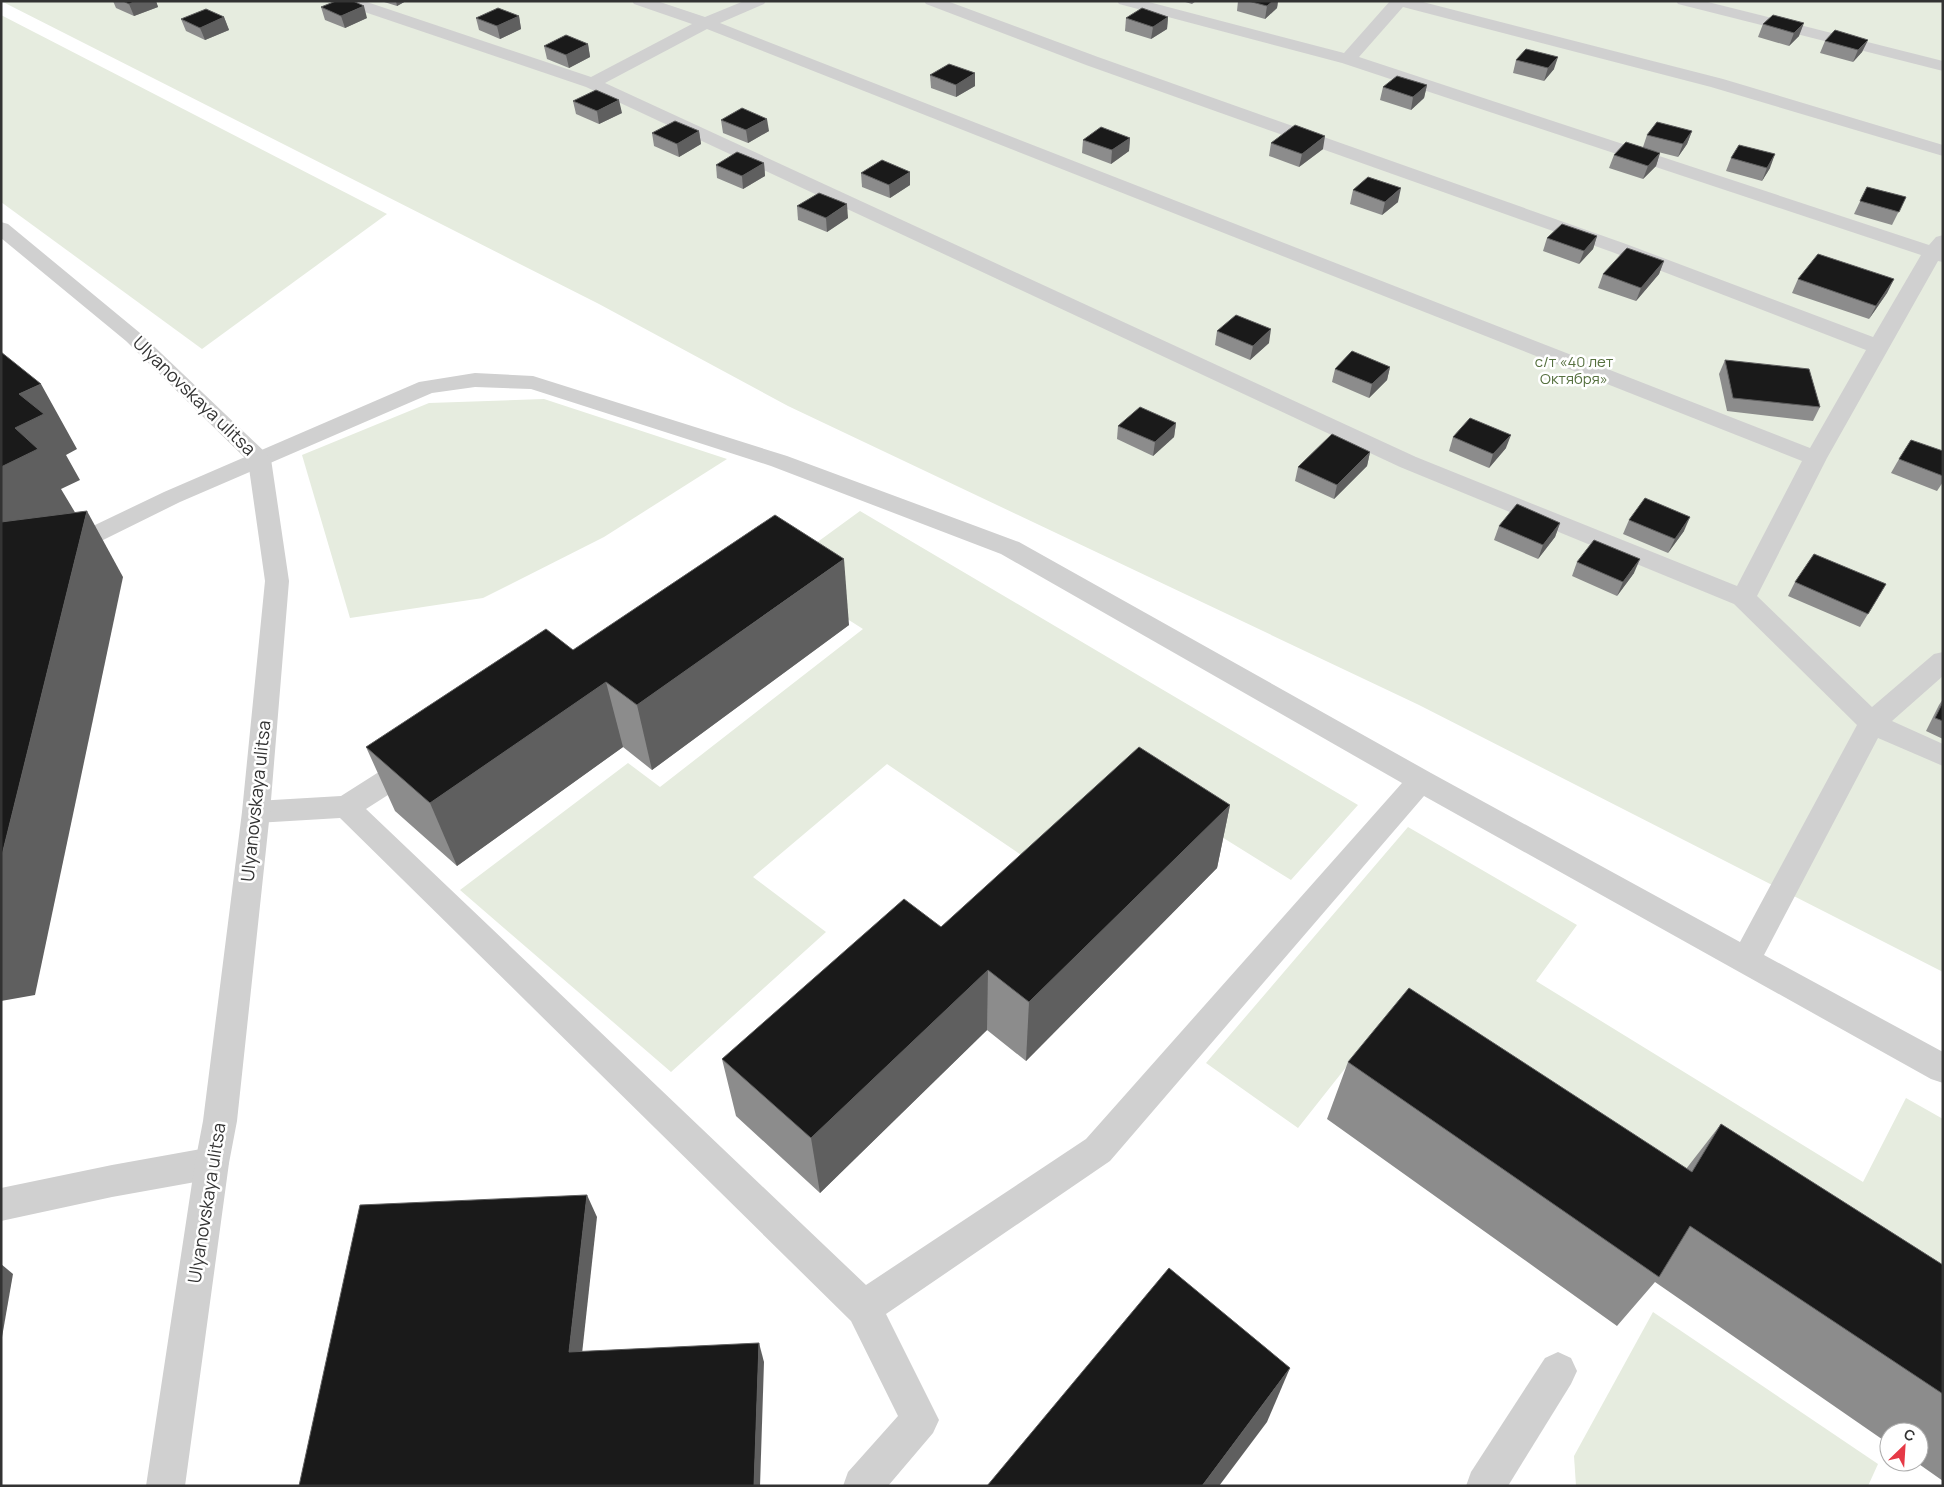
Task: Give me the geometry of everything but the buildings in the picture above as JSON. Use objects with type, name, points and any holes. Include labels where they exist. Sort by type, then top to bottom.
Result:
[{"type":"street","points":[[348,1],[592,83],[1408,462],[1743,598],[1872,723],[1943,756]]},
{"type":"street","points":[[640,1],[706,23],[1815,458]]},
{"type":"street","points":[[592,83],[706,23],[758,1]]},
{"type":"street","points":[[932,1],[1102,64],[1619,248],[1879,347]]},
{"type":"street","points":[[1125,1],[1348,59],[1939,250],[1879,347],[1815,458],[1743,598]]},
{"type":"street","points":[[1348,59],[1399,1],[1717,83],[1943,152]]},
{"type":"street","points":[[1684,1],[1943,66]]},
{"type":"street","name":"Ulyanovskaya ulitsa","points":[[1,228],[133,336],[259,459],[277,581],[256,812],[220,1121],[212,1163],[166,1486]]},
{"type":"street","points":[[1,580],[172,497],[427,387],[475,380],[533,383],[779,461],[1010,548],[1421,781],[1943,1069]]},
{"type":"street","points":[[1746,960],[1872,723],[1943,662]]},
{"type":"street","points":[[256,812],[346,808],[437,749]]},
{"type":"street","points":[[864,1308],[1098,1150],[1421,781]]},
{"type":"street","points":[[346,808],[864,1308],[920,1420],[862,1486]]},
{"type":"street","points":[[1,1205],[112,1181],[212,1163]]},
{"type":"street","points":[[1485,1486],[1558,1371]]},
{"type":"green space","name":"с/т «40 лет Октября»","points":[[1,1],[1943,1],[1943,972],[1419,705],[788,406],[599,304]]},
{"type":"green space","points":[[1,15],[387,214],[202,349],[1,202]]},
{"type":"green space","points":[[544,399],[727,459],[604,537],[483,598],[350,618],[302,455],[429,403]]},
{"type":"green space","points":[[860,511],[1358,805],[1291,880],[1132,781],[1042,869],[887,764],[753,877],[826,932],[671,1072],[460,890],[628,763],[660,787],[863,629],[775,573]]},
{"type":"green space","points":[[1408,827],[1577,925],[1536,981],[1863,1182],[1906,1098],[1943,1119],[1943,1337],[1377,1028],[1298,1128],[1206,1063]]},
{"type":"green space","points":[[1653,1312],[1878,1464],[1868,1486],[1576,1486],[1574,1456]]}]
